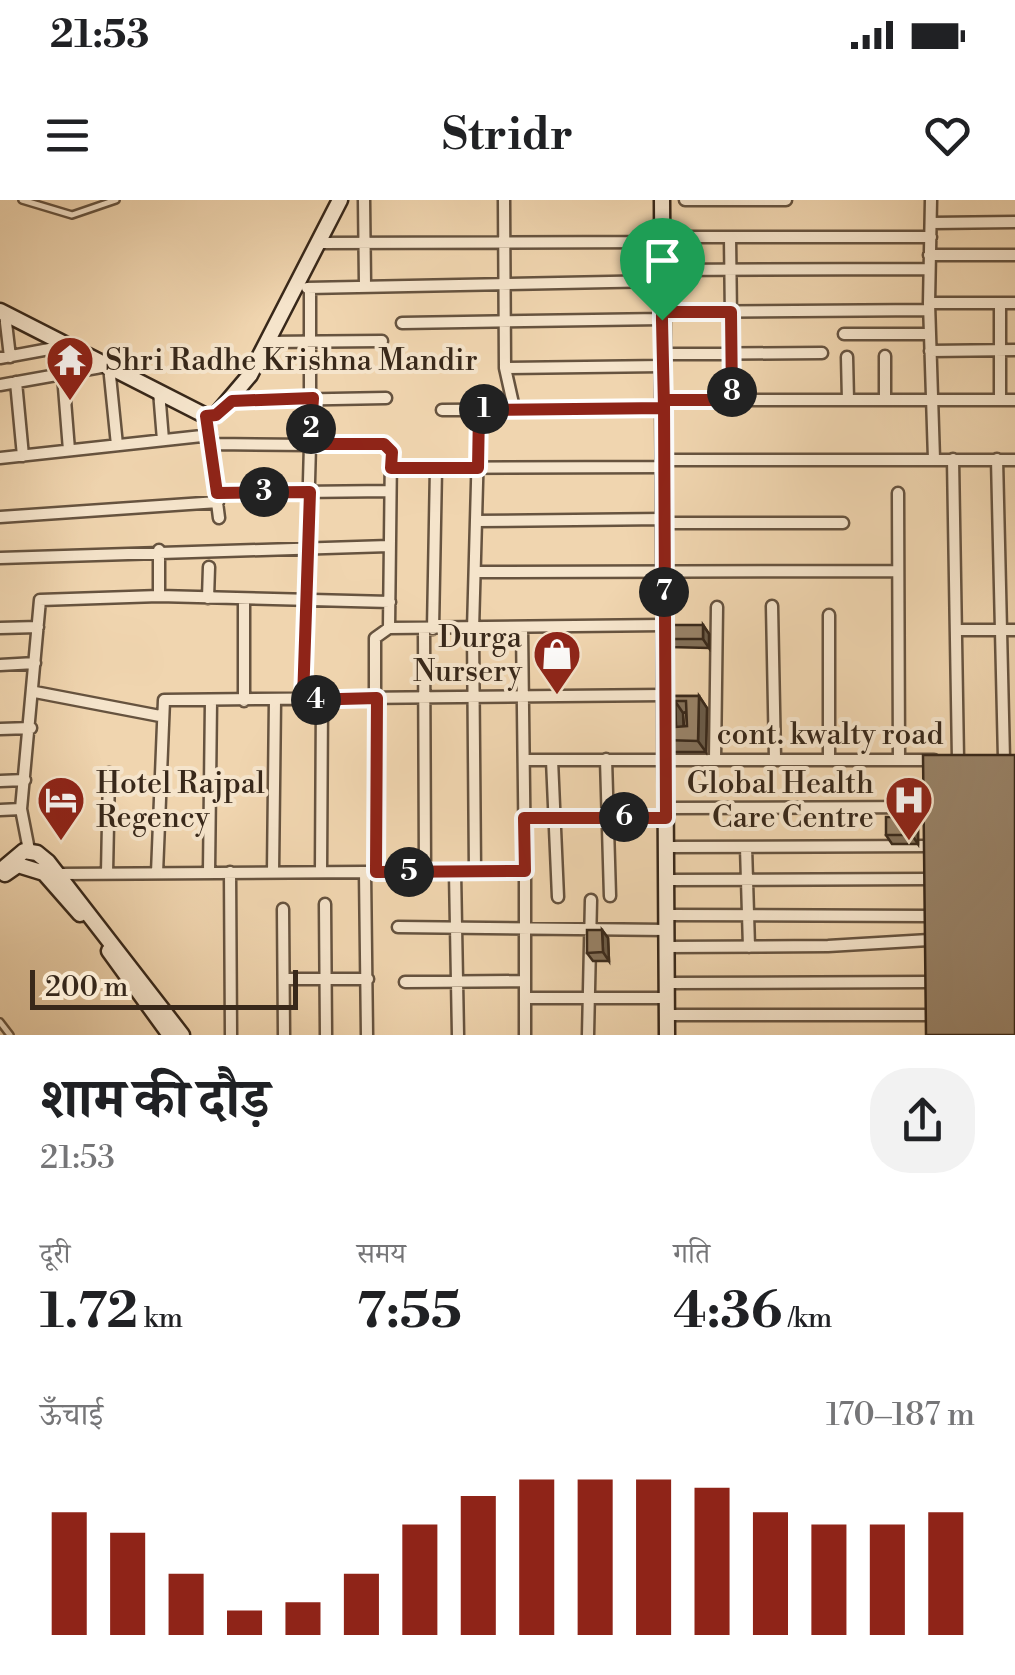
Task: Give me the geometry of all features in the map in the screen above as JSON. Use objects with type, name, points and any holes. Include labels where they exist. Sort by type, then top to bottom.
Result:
[{"type":"street","points":[[72,345],[5,358],[3,312],[72,345],[206,416],[216,415],[232,401],[267,342],[340,200]]},
{"type":"street","points":[[364,200],[365,284]]},
{"type":"street","points":[[504,200],[505,368],[514,408]]},
{"type":"street","points":[[662,200],[666,1035]]},
{"type":"street","points":[[686,200],[786,200]]},
{"type":"street","points":[[931,200],[929,307],[934,459]]},
{"type":"street","points":[[932,223],[1015,222]]},
{"type":"street","points":[[730,237],[732,400]]},
{"type":"street","points":[[318,243],[931,237]]},
{"type":"street","points":[[929,255],[1015,255]]},
{"type":"street","points":[[303,700],[302,636],[308,600],[313,398],[312,342],[304,289],[730,270],[929,268]]},
{"type":"street","points":[[402,323],[1015,302]]},
{"type":"street","points":[[1000,303],[1000,400]]},
{"type":"street","points":[[844,334],[930,334]]},
{"type":"street","points":[[267,342],[382,341]]},
{"type":"street","points":[[930,351],[1015,350]]},
{"type":"street","points":[[505,368],[732,354],[822,353]]},
{"type":"street","points":[[885,356],[885,400]]},
{"type":"street","points":[[847,357],[848,400]]},
{"type":"street","points":[[0,385],[110,366]]},
{"type":"street","points":[[110,366],[117,445]]},
{"type":"street","points":[[63,374],[68,450]]},
{"type":"street","points":[[16,382],[23,456]]},
{"type":"street","points":[[159,391],[163,440]]},
{"type":"street","points":[[232,401],[386,398]]},
{"type":"street","points":[[442,410],[732,400],[1015,400]]},
{"type":"street","points":[[476,872],[473,630],[479,410]]},
{"type":"street","points":[[206,416],[219,518]]},
{"type":"street","points":[[0,458],[163,440],[384,444],[392,452],[389,628]]},
{"type":"street","points":[[953,459],[958,759]]},
{"type":"street","points":[[989,759],[1010,759],[1009,630],[997,459]]},
{"type":"street","points":[[391,468],[1015,460]]},
{"type":"street","points":[[424,872],[424,698],[436,468]]},
{"type":"street","points":[[0,517],[218,497],[390,491]]},
{"type":"street","points":[[898,492],[899,759]]},
{"type":"street","points":[[476,520],[842,523]]},
{"type":"street","points":[[0,558],[159,550],[389,546]]},
{"type":"street","points":[[159,550],[159,596]]},
{"type":"street","points":[[208,598],[210,567]]},
{"type":"street","points":[[474,572],[898,572]]},
{"type":"street","points":[[182,1035],[60,874],[29,850],[20,808],[31,728],[40,600],[159,596],[390,602]]},
{"type":"street","points":[[244,601],[244,701]]},
{"type":"street","points":[[772,606],[775,758]]},
{"type":"street","points":[[714,759],[717,607]]},
{"type":"street","points":[[828,616],[829,758]]},
{"type":"street","points":[[368,1035],[376,638],[389,628],[473,630],[664,624]]},
{"type":"street","points":[[0,628],[38,627]]},
{"type":"street","points":[[522,628],[525,1035]]},
{"type":"street","points":[[956,630],[1009,630]]},
{"type":"street","points":[[0,665],[35,663]]},
{"type":"street","points":[[34,692],[160,716]]},
{"type":"street","points":[[157,873],[160,716],[164,700],[664,695]]},
{"type":"street","points":[[273,872],[275,700]]},
{"type":"street","points":[[322,700],[322,872]]},
{"type":"street","points":[[209,872],[211,701]]},
{"type":"street","points":[[0,729],[31,728]]},
{"type":"street","points":[[606,759],[610,896]]},
{"type":"street","name":"cont. kwalty road","points":[[524,760],[974,759]]},
{"type":"street","points":[[552,760],[558,897]]},
{"type":"street","points":[[928,760],[928,776]]},
{"type":"street","points":[[107,873],[109,772]]},
{"type":"street","points":[[0,781],[25,780]]},
{"type":"street","points":[[928,791],[930,954]]},
{"type":"street","points":[[524,818],[928,807]]},
{"type":"street","points":[[0,810],[20,808]]},
{"type":"street","points":[[666,847],[929,846]]},
{"type":"street","points":[[746,847],[749,947]]},
{"type":"street","points":[[0,871],[18,853],[29,850]]},
{"type":"street","points":[[0,880],[18,865],[44,873],[97,935],[170,1035]]},
{"type":"street","points":[[60,874],[525,871]]},
{"type":"street","points":[[230,872],[230,1035]]},
{"type":"street","points":[[455,872],[458,1035]]},
{"type":"street","points":[[667,880],[929,879]]},
{"type":"street","points":[[588,1035],[591,900]]},
{"type":"street","points":[[324,904],[326,1035]]},
{"type":"street","points":[[283,909],[284,1035]]},
{"type":"street","points":[[398,927],[591,932],[748,913],[929,916]]},
{"type":"street","points":[[667,947],[930,940]]},
{"type":"street","points":[[930,968],[930,1035]]},
{"type":"street","points":[[284,979],[368,979]]},
{"type":"street","points":[[405,982],[525,981]]},
{"type":"street","points":[[525,998],[930,982]]},
{"type":"street","points":[[666,1015],[947,1015]]},
{"type":"lane","points":[[22,200],[72,215],[116,200]]},
{"type":"lane","points":[[0,1022],[10,1035]]},
{"type":"building","points":[[663,625],[703,625],[703,639],[663,639]]},
{"type":"building","points":[[664,696],[699,696],[698,741],[663,740]],"holes":[[[675,701],[686,701],[687,726],[676,727]]]},
{"type":"building","points":[[923,755],[1015,755],[1015,1035],[926,1035]]},
{"type":"building","points":[[886,817],[912,817],[912,835],[886,835]]},
{"type":"building","points":[[587,930],[602,930],[603,952],[587,953]]},
{"type":"place","name":"Shri Radhe Krishna Mandir","points":[[70,402]]},
{"type":"place","name":"Durga Nursery","points":[[557,696]]},
{"type":"place","name":"Hotel Rajpal Regency","points":[[61,842]]},
{"type":"place","name":"Global Health Care Centre","points":[[909,842]]},
{"type":"route","points":[[662,312],[731,312],[732,400],[664,400],[666,818],[524,818],[525,871],[376,872],[377,698],[303,700],[302,636],[308,600],[310,492],[217,493],[206,416],[216,415],[232,401],[313,398],[310,444],[384,444],[392,452],[391,468],[478,468],[479,410],[514,408],[664,408],[662,320],[662,312]]}]
